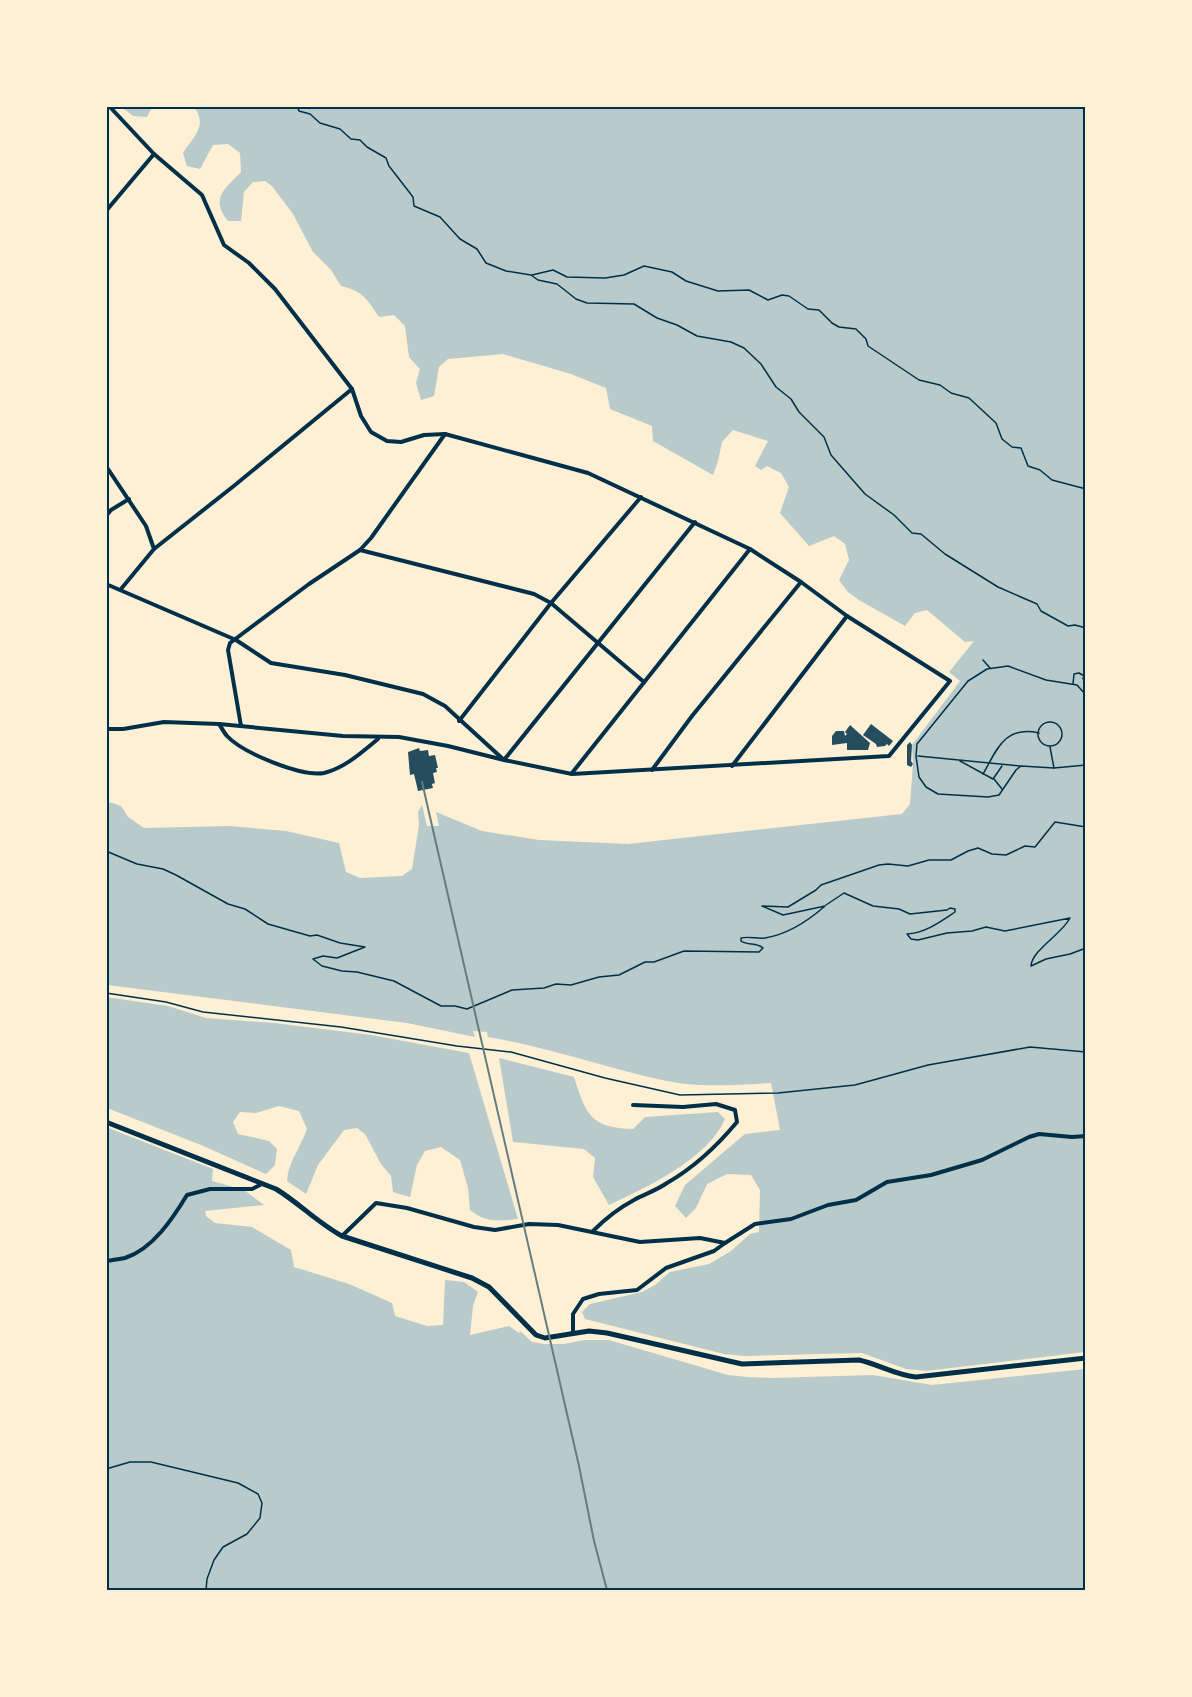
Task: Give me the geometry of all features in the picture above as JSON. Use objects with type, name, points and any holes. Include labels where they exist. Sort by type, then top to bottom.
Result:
[{"type":"main road","points":[[106,1122],[263,1183],[287,1196],[324,1226],[342,1236],[472,1278],[489,1287],[529,1329],[545,1338],[589,1331],[607,1333],[742,1364],[859,1360],[915,1377],[1086,1358]]},
{"type":"street","points":[[106,729],[123,729],[164,722],[219,724],[379,738],[399,737],[572,774],[732,766],[889,756],[950,681],[847,616],[801,582],[750,549],[579,470],[445,434],[424,435],[401,442],[387,441],[376,436],[367,428],[352,389],[275,289],[249,263],[224,245],[202,195],[154,154],[109,106]]},
{"type":"street","points":[[106,211],[154,154]]},
{"type":"street","points":[[120,589],[154,549],[352,389]]},
{"type":"street","points":[[241,726],[228,650],[230,643],[309,584],[360,550],[445,434]]},
{"type":"street","points":[[106,466],[146,526],[154,549]]},
{"type":"street","points":[[459,721],[551,603],[641,497]]},
{"type":"street","points":[[106,516],[111,510],[129,499]]},
{"type":"street","points":[[504,760],[695,522]]},
{"type":"street","points":[[572,774],[750,549]]},
{"type":"street","points":[[360,550],[524,592],[551,603],[644,682]]},
{"type":"street","points":[[652,770],[692,716],[801,582]]},
{"type":"street","points":[[106,584],[236,640],[271,663],[345,675],[423,694],[445,706],[504,760]]},
{"type":"street","points":[[732,766],[847,616]]},
{"type":"street","points":[[219,724],[227,736],[244,748],[271,761],[304,772],[318,774],[339,768],[379,738]]},
{"type":"street","points":[[592,1232],[624,1206],[668,1183],[701,1160],[737,1122],[735,1110],[716,1104],[683,1107],[633,1105]]},
{"type":"street","points":[[573,1333],[573,1314],[583,1299],[599,1294],[637,1290],[666,1268],[714,1251],[755,1224],[790,1219],[828,1205],[856,1200],[887,1182],[931,1175],[982,1160],[1039,1134],[1086,1136]]},
{"type":"street","points":[[106,1261],[126,1257],[143,1249],[176,1213],[187,1195],[210,1188],[252,1189],[263,1183]]},
{"type":"street","points":[[342,1236],[376,1203],[407,1208],[474,1227],[495,1230],[529,1224],[558,1225],[640,1242],[700,1238],[725,1243]]},
{"type":"path","points":[[297,106],[299,111],[310,114],[320,123],[340,129],[351,139],[360,140],[386,158],[389,166],[413,197],[414,206],[440,217],[460,239],[477,249],[486,263],[506,271],[531,275],[553,270],[567,277],[605,278],[624,275],[644,266],[672,272],[686,281],[718,291],[749,290],[768,300],[782,295],[789,296],[808,309],[819,310],[839,327],[856,329],[866,339],[868,346],[919,380],[940,385],[951,393],[969,398],[996,423],[1002,439],[1012,447],[1021,448],[1028,466],[1040,470],[1052,480],[1086,489]]},
{"type":"path","points":[[531,275],[538,280],[557,284],[576,299],[586,303],[634,303],[657,318],[678,325],[698,336],[731,342],[744,348],[761,364],[776,387],[791,399],[799,412],[824,436],[831,455],[838,465],[848,473],[865,494],[894,515],[901,524],[912,532],[921,534],[945,554],[998,587],[1036,604],[1041,611],[1058,621],[1068,626],[1075,624],[1086,628]]},
{"type":"path","points":[[982,660],[990,668]]},
{"type":"path","points":[[1021,766],[999,795],[988,797],[938,794],[922,783],[916,756],[919,742],[972,677],[990,668],[1008,666],[1046,680],[1085,689]]},
{"type":"path","points":[[1073,685],[1074,674],[1079,673],[1085,677],[1086,695]]},
{"type":"path","points":[[953,690],[958,694]]},
{"type":"path","points":[[1052,723],[1059,726],[1061,737],[1057,743],[1050,746],[1041,742],[1039,733],[1045,724],[1052,723]]},
{"type":"path","points":[[983,774],[1000,744],[1008,736],[1024,731],[1039,733]]},
{"type":"path","points":[[1050,746],[1054,768]]},
{"type":"path","points":[[916,756],[1002,766],[1054,768],[1086,765]]},
{"type":"path","points":[[959,761],[993,779],[1003,790]]},
{"type":"path","points":[[993,779],[1002,766]]},
{"type":"path","points":[[825,906],[783,915],[762,906],[788,907],[821,885],[879,865],[908,866],[929,860],[951,861],[968,850],[978,848],[992,854],[1006,855],[1025,846],[1035,847],[1055,822],[1086,827]]},
{"type":"path","points":[[106,850],[136,864],[163,869],[228,904],[245,909],[268,924],[310,936],[317,935],[340,943],[365,947],[337,958],[323,956],[313,959],[322,966],[388,978],[441,1006],[467,1009],[512,990],[544,988],[555,984],[570,985],[599,977],[619,975],[645,962],[654,962],[684,951],[759,952],[763,948],[761,946],[744,943],[741,938],[764,938],[796,928],[844,893],[873,906],[899,909],[910,914],[955,909],[955,912],[946,919],[917,934],[907,934],[911,939],[918,940],[986,927],[1005,931],[1070,918],[1067,925],[1037,953],[1030,962],[1030,966],[1086,948]]},
{"type":"path","points":[[106,993],[166,1002],[213,1013],[341,1027],[511,1052],[605,1078],[680,1095],[778,1093],[855,1085],[928,1065],[1030,1047],[1086,1052]]},
{"type":"path","points":[[106,1469],[130,1462],[150,1462],[238,1483],[258,1494],[262,1503],[260,1518],[247,1534],[223,1547],[214,1560],[207,1579],[206,1590]]},
{"type":"shaded area","points":[[124,106],[152,107],[147,117],[133,116],[124,109]]},
{"type":"shaded area","points":[[194,107],[1085,107],[1085,1352],[926,1371],[906,1369],[862,1353],[745,1356],[724,1354],[585,1319],[582,1312],[590,1304],[642,1292],[655,1285],[670,1272],[709,1264],[731,1251],[750,1234],[759,1232],[760,1190],[751,1175],[727,1174],[707,1184],[696,1208],[686,1218],[675,1206],[685,1185],[745,1134],[780,1130],[771,1083],[716,1085],[675,1083],[488,1037],[487,1032],[473,1031],[475,1037],[407,1023],[107,985],[106,801],[121,806],[128,817],[144,828],[229,826],[286,831],[339,843],[346,872],[360,878],[402,876],[412,869],[419,825],[418,812],[422,805],[427,826],[439,826],[436,812],[482,831],[539,840],[628,844],[902,814],[910,804],[912,745],[960,681],[949,672],[974,641],[965,642],[927,610],[915,613],[905,626],[848,592],[839,580],[849,560],[845,544],[834,536],[809,546],[780,513],[789,487],[781,473],[767,466],[761,470],[755,466],[768,441],[733,430],[722,442],[713,475],[653,441],[652,426],[610,409],[606,388],[571,374],[503,354],[448,359],[439,367],[434,396],[421,400],[416,383],[420,369],[409,357],[405,326],[394,315],[379,317],[364,297],[355,290],[341,286],[331,270],[313,252],[293,214],[272,186],[265,181],[253,182],[244,192],[241,221],[228,221],[220,206],[220,200],[225,189],[241,172],[240,153],[228,144],[213,145],[200,169],[187,166],[183,153],[200,125]]},
{"type":"shaded area","points":[[106,997],[168,1006],[206,1018],[274,1023],[371,1035],[469,1053],[518,1219],[487,1219],[470,1210],[468,1188],[460,1160],[441,1147],[425,1151],[417,1165],[410,1197],[393,1192],[391,1176],[381,1164],[365,1134],[357,1128],[344,1130],[318,1165],[306,1194],[287,1181],[290,1167],[307,1129],[299,1111],[279,1106],[256,1113],[240,1112],[233,1122],[238,1134],[269,1141],[277,1149],[275,1165],[266,1174],[201,1145],[107,1108]]},
{"type":"shaded area","points":[[499,1058],[574,1077],[587,1110],[592,1117],[608,1126],[633,1129],[645,1117],[718,1112],[725,1119],[717,1133],[691,1159],[641,1190],[609,1205],[593,1177],[595,1158],[584,1149],[513,1142]]},
{"type":"shaded area","points":[[106,1127],[213,1169],[212,1181],[244,1190],[264,1205],[205,1211],[206,1216],[215,1223],[252,1227],[291,1250],[294,1267],[349,1284],[392,1303],[395,1316],[427,1326],[443,1325],[445,1280],[464,1282],[478,1292],[473,1306],[470,1335],[509,1326],[519,1333],[520,1331],[532,1342],[544,1344],[609,1340],[728,1375],[772,1378],[873,1375],[932,1385],[1085,1369],[1085,1590],[107,1590]]},
{"type":"building","points":[[871,724],[893,741],[889,746],[887,744],[877,747],[863,735]]},
{"type":"building","points":[[850,725],[870,743],[868,750],[847,750],[847,743],[832,745],[832,736],[836,731],[844,731],[845,736]]},
{"type":"building","points":[[910,742],[913,764],[911,767],[907,765],[907,745]]},
{"type":"building","points":[[419,748],[420,751],[428,750],[429,756],[435,755],[438,768],[436,768],[437,772],[433,773],[435,783],[432,784],[433,788],[418,791],[414,774],[410,775],[408,752]]},
{"type":"railway","points":[[422,782],[607,1590]]}]
